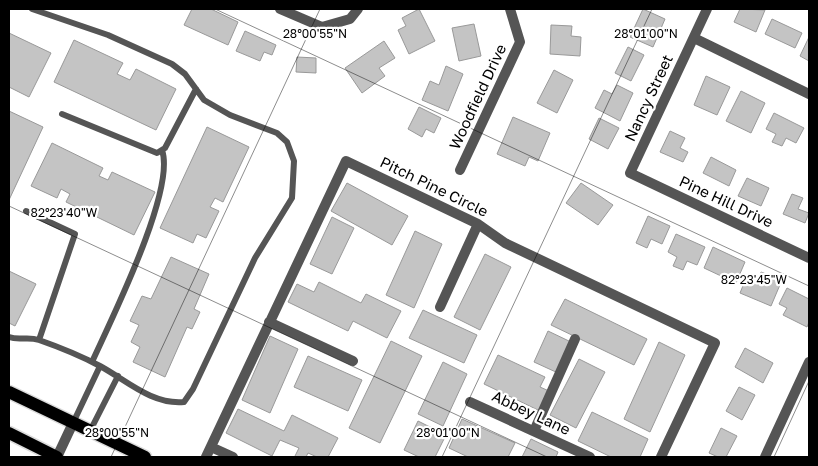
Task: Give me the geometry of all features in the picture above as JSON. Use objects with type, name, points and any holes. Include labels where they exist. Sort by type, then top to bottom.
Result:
[{"type":"main road","points":[[9,392],[145,457]]},
{"type":"main road","points":[[9,433],[57,457]]},
{"type":"street","points":[[280,9],[322,27],[350,19],[358,9]]},
{"type":"street","name":"Woodfield Drive","points":[[460,170],[520,42],[510,9]]},
{"type":"street","name":"Nancy Street","points":[[630,173],[706,9]]},
{"type":"street","points":[[694,38],[809,94]]},
{"type":"street","name":"Pitch Pine Circle","points":[[206,457],[346,161],[478,224],[505,243],[715,343],[662,457]]},
{"type":"street","name":"Pine Hill Drive","points":[[630,173],[809,258]]},
{"type":"street","points":[[440,307],[478,224]]},
{"type":"street","points":[[269,322],[353,361]]},
{"type":"street","points":[[534,431],[575,339]]},
{"type":"street","points":[[765,457],[809,362]]},
{"type":"street","name":"Abbey Lane","points":[[470,402],[534,431],[578,455]]},
{"type":"street","points":[[57,457],[73,423]]},
{"type":"street","points":[[211,447],[233,457]]},
{"type":"street","points":[[578,455],[590,457]]},
{"type":"lane","points":[[9,338],[14,339],[26,336],[39,340],[100,366],[142,392],[172,403],[184,402],[193,389],[255,258],[292,198],[294,161],[287,142],[277,133],[230,116],[204,100],[185,74],[172,64],[108,35],[32,9]]},
{"type":"lane","points":[[62,114],[158,153],[162,150],[196,89]]},
{"type":"lane","points":[[92,362],[134,268],[160,194],[165,160],[162,150]]},
{"type":"lane","points":[[26,211],[75,234],[39,340]]},
{"type":"lane","points":[[73,423],[100,366]]},
{"type":"lane","points":[[90,431],[118,376]]},
{"type":"building","points":[[192,9],[211,9],[238,22],[228,45],[184,25]]},
{"type":"building","points":[[419,9],[435,41],[409,54],[398,30],[406,26],[402,18]]},
{"type":"building","points":[[643,9],[665,19],[653,47],[630,37]]},
{"type":"building","points":[[740,9],[765,10],[756,32],[734,22]]},
{"type":"building","points":[[772,19],[802,33],[795,48],[765,34]]},
{"type":"building","points":[[474,24],[481,56],[459,61],[452,28]]},
{"type":"building","points":[[551,25],[572,26],[571,36],[581,37],[580,56],[550,54]]},
{"type":"building","points":[[245,31],[276,45],[272,55],[264,52],[260,61],[236,51]]},
{"type":"building","points":[[9,33],[51,53],[29,97],[9,87]]},
{"type":"building","points":[[809,37],[809,61],[800,56]]},
{"type":"building","points":[[74,40],[123,63],[117,74],[130,80],[136,69],[176,89],[156,130],[54,82]]},
{"type":"building","points":[[384,41],[395,58],[379,68],[385,76],[362,93],[345,68]]},
{"type":"building","points":[[628,47],[644,55],[631,81],[615,73]]},
{"type":"building","points":[[297,57],[316,58],[316,73],[296,72]]},
{"type":"building","points":[[446,66],[463,74],[448,111],[422,100],[430,81],[439,85]]},
{"type":"building","points":[[554,70],[573,80],[557,113],[537,103]]},
{"type":"building","points":[[706,76],[730,87],[717,115],[694,105]]},
{"type":"building","points":[[617,85],[633,93],[620,121],[595,108],[604,90],[612,94]]},
{"type":"building","points":[[741,91],[765,103],[751,133],[726,121]]},
{"type":"building","points":[[419,107],[441,118],[434,133],[426,129],[422,137],[408,129]]},
{"type":"building","points":[[9,111],[43,127],[9,200]]},
{"type":"building","points":[[774,113],[804,128],[796,143],[786,138],[782,146],[772,142],[776,134],[766,129]]},
{"type":"building","points":[[513,117],[550,133],[538,161],[529,157],[525,166],[497,154]]},
{"type":"building","points":[[599,118],[619,128],[608,149],[589,139]]},
{"type":"building","points":[[207,127],[249,147],[223,202],[215,198],[210,207],[219,211],[206,238],[197,234],[193,243],[160,228]]},
{"type":"building","points":[[670,131],[685,138],[680,148],[688,152],[683,162],[660,152]]},
{"type":"building","points":[[52,143],[103,168],[99,176],[108,180],[112,172],[155,192],[134,235],[66,202],[70,194],[61,189],[57,198],[31,186]]},
{"type":"building","points":[[711,157],[736,170],[729,186],[703,173]]},
{"type":"building","points":[[747,178],[769,188],[761,206],[738,196]]},
{"type":"building","points":[[347,183],[408,216],[392,245],[331,211]]},
{"type":"building","points":[[581,183],[613,205],[598,225],[566,203]]},
{"type":"building","points":[[792,194],[803,198],[798,209],[809,213],[805,223],[783,214]]},
{"type":"building","points":[[648,216],[670,226],[662,244],[651,239],[647,248],[636,243]]},
{"type":"building","points":[[332,217],[354,228],[332,274],[310,264]]},
{"type":"building","points":[[415,231],[442,244],[414,308],[386,295]]},
{"type":"building","points":[[676,234],[705,247],[697,265],[687,261],[683,270],[673,266],[677,257],[668,252]]},
{"type":"building","points":[[713,247],[745,262],[736,283],[704,268]]},
{"type":"building","points":[[485,254],[511,267],[480,330],[454,317]]},
{"type":"building","points":[[171,257],[209,274],[194,309],[200,312],[192,329],[187,327],[165,377],[133,362],[140,347],[131,342],[139,325],[130,321],[142,296],[151,299]]},
{"type":"building","points":[[9,271],[36,284],[15,326],[9,323]]},
{"type":"building","points":[[761,272],[782,280],[771,306],[740,293],[747,276],[758,280]]},
{"type":"building","points":[[319,282],[361,303],[366,294],[401,311],[387,338],[353,321],[348,331],[288,302],[297,284],[314,292]]},
{"type":"building","points":[[787,288],[809,299],[809,322],[807,327],[783,315],[787,308],[779,304]]},
{"type":"building","points":[[565,299],[647,339],[634,365],[551,325]]},
{"type":"building","points":[[423,310],[477,335],[464,363],[409,338]]},
{"type":"building","points":[[548,331],[571,342],[558,373],[534,362]]},
{"type":"building","points":[[270,336],[298,349],[270,413],[242,400]]},
{"type":"building","points":[[391,341],[422,356],[380,443],[349,428]]},
{"type":"building","points":[[659,342],[685,355],[650,432],[624,419]]},
{"type":"building","points":[[745,348],[773,363],[763,383],[735,367]]},
{"type":"building","points":[[498,355],[545,377],[540,387],[549,391],[540,411],[484,384]]},
{"type":"building","points":[[308,356],[362,380],[348,411],[294,387]]},
{"type":"building","points":[[579,359],[605,372],[576,428],[550,415]]},
{"type":"building","points":[[443,362],[467,374],[443,426],[418,414]]},
{"type":"building","points":[[739,387],[755,395],[742,420],[726,411]]},
{"type":"building","points":[[238,409],[284,431],[292,415],[338,438],[328,457],[317,457],[308,453],[306,457],[296,457],[299,448],[280,440],[272,456],[226,433]]},
{"type":"building","points":[[592,412],[648,439],[640,457],[611,457],[578,441]]},
{"type":"building","points":[[462,419],[515,443],[508,457],[468,457],[449,448]]},
{"type":"building","points":[[418,421],[446,435],[435,457],[419,457],[404,450]]},
{"type":"building","points":[[721,428],[737,436],[726,457],[718,457],[709,453]]},
{"type":"building","points":[[531,439],[558,452],[556,457],[522,457]]}]
